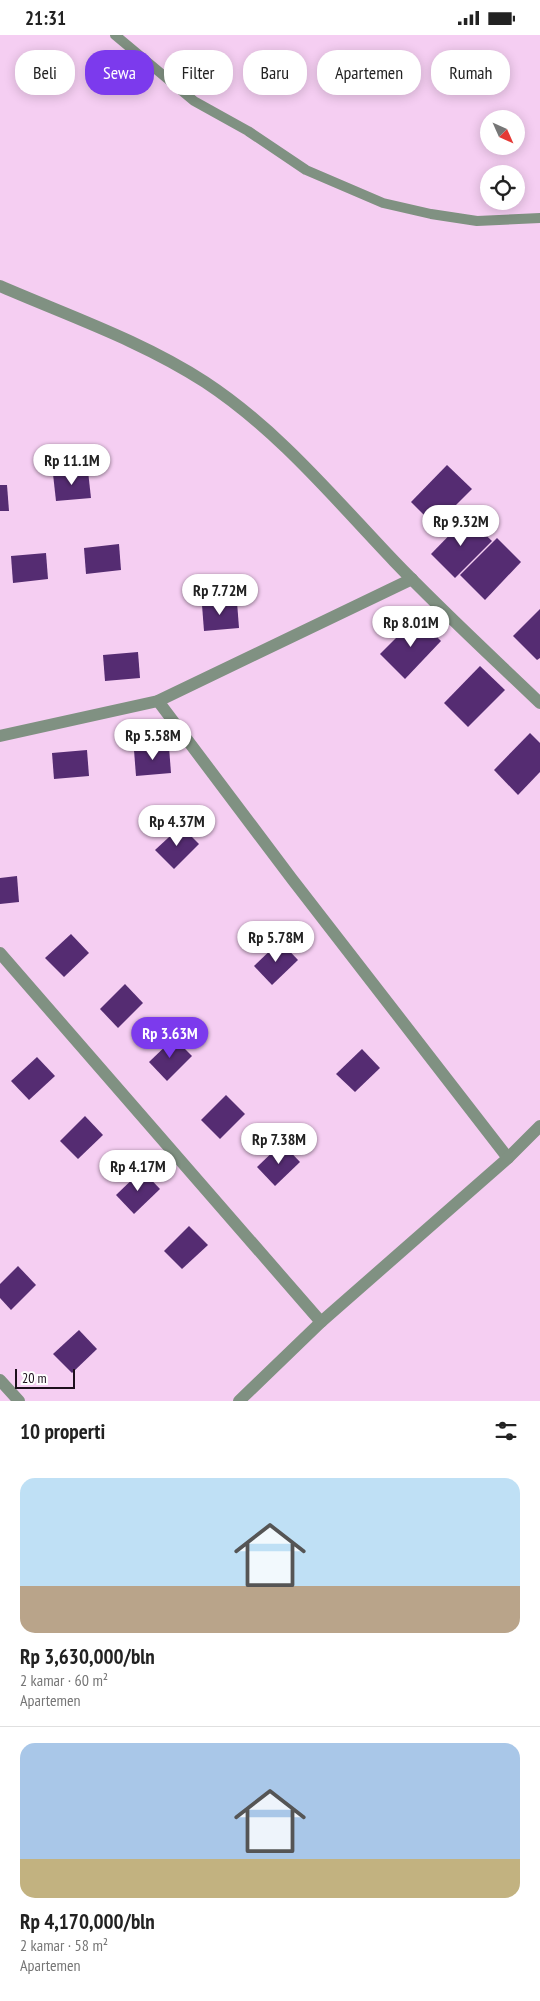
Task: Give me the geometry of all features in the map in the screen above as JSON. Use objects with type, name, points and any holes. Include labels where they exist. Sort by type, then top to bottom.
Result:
[{"type":"street","points":[[0,286],[138,345],[204,382],[235,403],[284,445],[412,579],[540,703]]},
{"type":"street","points":[[0,736],[158,701],[412,579]]},
{"type":"street","points":[[158,701],[292,879],[508,1158]]},
{"type":"street","points":[[0,953],[321,1322]]},
{"type":"street","points":[[239,1401],[321,1322],[508,1158],[540,1126]]},
{"type":"street","points":[[0,1381],[19,1401]]},
{"type":"lane","points":[[115,35],[194,101],[248,131],[306,170],[382,203],[477,221],[540,218]]},
{"type":"building","points":[[447,465],[472,489],[435,526],[411,502]]},
{"type":"building","points":[[88,471],[91,498],[56,501],[53,474]]},
{"type":"building","points":[[0,485],[7,485],[9,511],[0,511]]},
{"type":"building","points":[[467,517],[492,541],[455,578],[431,554]]},
{"type":"building","points":[[497,538],[521,562],[485,600],[460,575]]},
{"type":"building","points":[[119,544],[121,570],[86,574],[84,548]]},
{"type":"building","points":[[46,553],[48,579],[13,583],[11,556]]},
{"type":"building","points":[[237,602],[239,628],[204,631],[202,605]]},
{"type":"building","points":[[540,609],[540,658],[537,660],[513,636]]},
{"type":"building","points":[[417,617],[441,641],[405,679],[380,654]]},
{"type":"building","points":[[138,652],[140,678],[105,681],[103,655]]},
{"type":"building","points":[[480,666],[505,690],[468,727],[444,703]]},
{"type":"building","points":[[530,733],[540,743],[540,772],[518,795],[494,770]]},
{"type":"building","points":[[169,747],[171,773],[136,776],[134,750]]},
{"type":"building","points":[[87,750],[89,776],[54,779],[52,753]]},
{"type":"building","points":[[181,826],[199,844],[174,869],[155,850]]},
{"type":"building","points":[[17,876],[19,902],[0,904],[0,878]]},
{"type":"building","points":[[71,934],[89,953],[64,977],[45,958]]},
{"type":"building","points":[[280,941],[298,960],[272,985],[254,966]]},
{"type":"building","points":[[125,984],[143,1003],[118,1028],[100,1009]]},
{"type":"building","points":[[174,1038],[192,1056],[167,1081],[149,1062]]},
{"type":"building","points":[[362,1049],[380,1068],[355,1092],[336,1074]]},
{"type":"building","points":[[37,1057],[55,1076],[29,1100],[11,1081]]},
{"type":"building","points":[[226,1095],[245,1114],[220,1139],[201,1120]]},
{"type":"building","points":[[85,1116],[103,1135],[78,1159],[60,1141]]},
{"type":"building","points":[[282,1143],[300,1162],[275,1186],[257,1167]]},
{"type":"building","points":[[142,1170],[160,1189],[134,1214],[116,1195]]},
{"type":"building","points":[[189,1226],[208,1245],[182,1269],[164,1251]]},
{"type":"building","points":[[18,1266],[36,1285],[11,1310],[0,1298],[0,1284]]},
{"type":"building","points":[[79,1330],[97,1349],[72,1373],[53,1354]]}]
